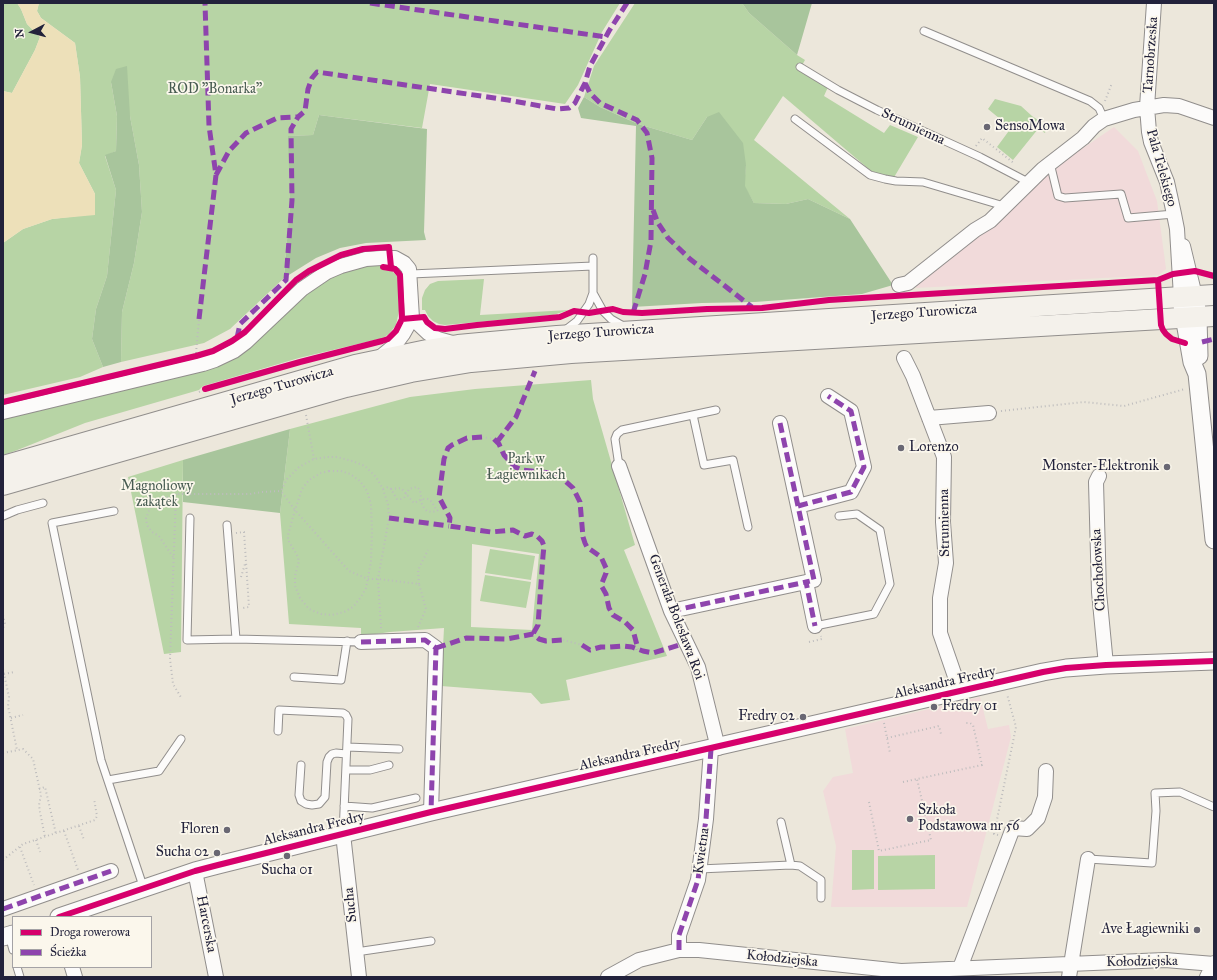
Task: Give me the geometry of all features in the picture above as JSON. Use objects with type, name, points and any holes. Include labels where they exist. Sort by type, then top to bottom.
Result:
[{"type":"main road","name":"Jerzego Turowicza","points":[[3,466],[376,360],[458,345],[557,336],[1197,296]]},
{"type":"main road","name":"Jerzego Turowicza","points":[[3,485],[346,387],[411,372],[464,363],[579,353],[1198,317]]},
{"type":"street","name":"Tarnobrzeska","points":[[1147,108],[1154,3]]},
{"type":"street","points":[[899,285],[908,283],[975,230],[990,221],[1028,182],[1083,138],[1104,113],[1164,105],[1180,106],[1214,118]]},
{"type":"street","name":"Pala Telekiego","points":[[1147,108],[1151,142],[1167,182],[1177,229],[1197,296],[1199,361],[1193,381],[1214,540]]},
{"type":"street","points":[[3,412],[203,364],[222,357],[234,351],[252,338],[294,296],[309,283],[327,272],[341,266],[366,259],[395,258],[404,263],[411,274],[412,318],[394,346],[376,360]]},
{"type":"street","points":[[412,318],[428,333],[458,345]]},
{"type":"street","name":"Strumienna","points":[[904,358],[913,376],[944,457],[943,522],[946,563],[940,598],[940,633],[960,691]]},
{"type":"street","points":[[798,506],[852,492],[864,467],[851,411],[828,396]]},
{"type":"street","points":[[929,418],[989,413]]},
{"type":"street","points":[[671,611],[814,580],[780,423]]},
{"type":"street","name":"Generała Bolesława Roi","points":[[619,466],[671,611],[698,667],[715,748]]},
{"type":"street","name":"Chochołowska","points":[[1099,476],[1096,482],[1099,592],[1106,665]]},
{"type":"street","points":[[806,582],[815,626]]},
{"type":"street","points":[[361,642],[425,640],[436,648],[431,812]]},
{"type":"street","name":"Aleksandra Fredry","points":[[63,916],[195,871],[431,812],[1054,670],[1106,665],[1214,661]]},
{"type":"street","name":"Kwietna","points":[[679,950],[679,935],[698,880],[715,748]]},
{"type":"street","points":[[962,971],[1013,828],[1027,829],[1038,818],[1045,797],[1046,771]]},
{"type":"street","name":"Sucha","points":[[343,834],[359,977]]},
{"type":"street","points":[[1070,970],[1088,859]]},
{"type":"street","points":[[3,909],[111,871]]},
{"type":"street","name":"Harcerska","points":[[195,871],[216,977]]},
{"type":"street","name":"Kołodziejska","points":[[608,977],[639,960],[679,950],[699,950],[900,974],[962,971],[1070,970],[1165,960],[1214,964]]},
{"type":"street","points":[[1207,977],[1214,964]]},
{"type":"lane","points":[[924,31],[1090,101],[1104,113]]},
{"type":"lane","name":"Strumienna","points":[[800,67],[838,90],[876,110],[980,157],[1028,182]]},
{"type":"lane","points":[[795,120],[870,175],[896,181],[923,182],[1004,206]]},
{"type":"lane","points":[[1050,163],[1058,196],[1065,198],[1120,194],[1128,218],[1174,214]]},
{"type":"lane","points":[[557,336],[577,321],[584,313],[593,294],[593,258]]},
{"type":"lane","points":[[411,274],[593,266]]},
{"type":"lane","points":[[593,294],[603,312],[621,325],[634,331]]},
{"type":"lane","points":[[619,466],[615,439],[617,434],[622,430],[716,410]]},
{"type":"lane","points":[[693,415],[704,465],[734,460],[748,527]]},
{"type":"lane","points":[[3,516],[17,510],[42,503]]},
{"type":"lane","points":[[114,511],[52,523],[101,760],[144,889]]},
{"type":"lane","points":[[815,626],[874,614],[890,584],[880,530],[857,514],[839,516]]},
{"type":"lane","points":[[190,518],[187,640],[236,639],[361,642]]},
{"type":"lane","points":[[227,525],[236,639]]},
{"type":"lane","points":[[294,677],[341,680],[347,642]]},
{"type":"lane","points":[[278,731],[280,710],[346,714],[348,719],[343,834]]},
{"type":"lane","points":[[108,780],[159,771],[181,739]]},
{"type":"lane","points":[[301,765],[299,795],[301,801],[312,805],[319,804],[325,797],[327,762],[332,754],[346,750],[399,749]]},
{"type":"lane","points":[[346,770],[370,770],[389,765]]},
{"type":"lane","points":[[1088,859],[1152,863],[1156,811],[1155,793],[1180,792],[1214,807]]},
{"type":"lane","points":[[344,806],[372,808],[416,798]]},
{"type":"lane","points":[[781,822],[791,865]]},
{"type":"lane","points":[[699,869],[791,865],[800,866],[821,880],[821,898]]},
{"type":"lane","points":[[356,952],[431,941]]},
{"type":"path","points":[[1104,113],[1105,99],[1112,83]]},
{"type":"path","points":[[978,143],[982,138],[1019,166]]},
{"type":"path","points":[[196,356],[199,319]]},
{"type":"path","points":[[989,413],[1084,402],[1124,406],[1193,381]]},
{"type":"path","points":[[306,414],[314,459]]},
{"type":"path","points":[[482,437],[494,439]]},
{"type":"path","points":[[281,491],[288,479],[299,467],[314,459],[332,457],[352,461],[365,466],[376,476],[383,489],[388,505],[389,518],[378,579],[381,628]]},
{"type":"path","points":[[341,471],[350,474],[360,481],[367,491],[371,504],[371,562],[368,579],[366,588],[361,598],[354,607],[344,612],[332,615],[321,614],[309,609],[300,598],[295,586],[295,576],[299,561],[288,540],[288,535],[302,489],[309,480],[321,473],[341,471]]},
{"type":"path","points":[[383,489],[388,487],[392,489],[401,488],[414,503],[422,499],[428,499],[432,502],[436,511]]},
{"type":"path","points":[[392,489],[397,498],[401,499],[409,489],[416,487],[420,490],[424,508],[427,511],[436,511],[443,506]]},
{"type":"path","points":[[173,558],[159,536],[152,532],[147,525],[146,518],[150,508],[159,500],[176,494],[250,494],[281,491]]},
{"type":"path","points":[[281,491],[295,510],[349,570],[368,579],[419,584]]},
{"type":"path","points":[[176,494],[170,659],[173,684],[182,699]]},
{"type":"path","points":[[228,534],[248,531]]},
{"type":"path","points":[[234,609],[250,607],[244,532]]},
{"type":"path","points":[[417,630],[426,609],[419,584],[418,570],[428,550]]},
{"type":"path","points":[[3,615],[5,624],[3,628]]},
{"type":"path","points":[[809,642],[822,639]]},
{"type":"path","points":[[563,640],[582,646]]},
{"type":"path","points":[[3,669],[9,697],[8,706],[17,750]]},
{"type":"path","points":[[4,674],[14,672]]},
{"type":"path","points":[[999,835],[994,834],[1016,727],[1005,688]]},
{"type":"path","points":[[11,718],[23,715]]},
{"type":"path","points":[[883,720],[890,753]]},
{"type":"path","points":[[903,782],[982,765],[973,725],[966,723]]},
{"type":"path","points":[[886,738],[939,726],[942,734]]},
{"type":"path","points":[[3,753],[23,749],[33,759],[41,795],[39,805],[45,837]]},
{"type":"path","points":[[869,802],[879,851],[931,840],[917,779]]},
{"type":"path","points":[[40,789],[47,787],[56,834]]},
{"type":"path","points":[[3,860],[23,844],[95,820],[97,816],[94,799]]},
{"type":"path","points":[[79,826],[84,840]]},
{"type":"path","points":[[64,831],[82,881]]},
{"type":"path","points":[[36,840],[40,852]]},
{"type":"path","points":[[20,846],[38,896]]},
{"type":"shaded area","points":[[1114,127],[1138,151],[1157,201],[1166,269],[1159,275],[916,288],[915,283],[1048,172]]},
{"type":"shaded area","name":"Szkoła Podstawowa nr 56","points":[[980,697],[988,729],[1009,725],[1011,737],[967,907],[831,907],[836,846],[823,791],[833,777],[853,773],[845,729]]},
{"type":"green space","points":[[3,3],[17,3],[27,24],[40,37],[35,50],[12,93],[3,91]]},
{"type":"green space","name":"ROD \"Bonarka\"","points":[[39,3],[620,3],[602,32],[578,85],[565,104],[430,84],[422,128],[319,115],[313,135],[289,136],[290,202],[284,278],[230,329],[204,343],[121,362],[122,312],[134,263],[142,212],[139,165],[130,116],[111,82],[117,116],[116,151],[105,156],[116,190],[107,276],[96,309],[92,339],[103,367],[80,377],[3,395],[3,243],[23,229],[52,219],[95,214],[95,194],[79,163],[82,145],[80,77],[75,43],[41,18],[37,11]]},
{"type":"green space","points":[[635,3],[742,3],[749,13],[797,55],[805,60],[800,69],[828,87],[824,96],[884,133],[890,125],[918,137],[893,179],[871,171],[783,96],[754,140],[850,219],[808,199],[786,204],[754,203],[744,186],[746,165],[707,117],[692,140],[638,124],[600,107],[584,97],[594,66]]},
{"type":"green space","points":[[742,3],[812,3],[797,55],[749,13]]},
{"type":"green space","points":[[127,66],[130,116],[139,165],[142,212],[134,263],[122,312],[121,362],[103,367],[92,339],[96,309],[107,276],[116,190],[105,155],[116,151],[117,116],[111,82],[116,69]]},
{"type":"green space","points":[[584,97],[600,107],[638,124],[692,140],[707,117],[719,112],[743,143],[746,165],[745,186],[754,203],[786,204],[808,199],[850,219],[893,285],[862,294],[755,302],[632,307],[636,126],[581,118],[578,108]]},
{"type":"green space","points":[[995,99],[1021,106],[1032,116],[1047,126],[1045,133],[1038,129],[1013,160],[997,147],[1011,128],[988,109]]},
{"type":"green space","points":[[319,115],[427,129],[424,232],[426,240],[366,243],[340,248],[316,258],[284,278],[290,202],[288,136],[313,135]]},
{"type":"green space","points":[[382,264],[383,270],[392,271],[398,277],[399,311],[396,325],[389,334],[383,338],[299,358],[203,386],[199,390],[85,423],[3,455],[3,419],[208,369],[248,349],[266,333],[299,298],[325,280],[357,267]]},
{"type":"green space","points":[[484,279],[480,315],[569,310],[553,315],[445,325],[433,321],[425,310],[422,310],[422,298],[425,290],[430,284],[438,281]]},
{"type":"green space","name":"Park w Łagiewnikach","points":[[591,380],[593,399],[635,545],[624,550],[667,656],[566,680],[570,700],[541,704],[531,693],[441,686],[444,628],[361,636],[361,628],[289,624],[280,513],[290,429],[410,397],[475,389]],"holes":[[[472,544],[539,554],[532,630],[471,627]]]},
{"type":"green space","points":[[290,429],[280,513],[183,502],[183,460]]},
{"type":"green space","name":"Magnoliowy zakątek","points":[[183,460],[181,652],[164,654],[128,477]]},
{"type":"green space","points":[[490,549],[535,556],[531,580],[485,573]]},
{"type":"green space","points":[[485,575],[531,582],[526,608],[480,601]]},
{"type":"green space","points":[[852,850],[874,850],[874,889],[852,890]]},
{"type":"green space","points":[[935,855],[935,889],[878,890],[878,856]]},
{"type":"sand","points":[[17,3],[39,3],[37,11],[41,18],[75,43],[80,77],[82,145],[79,163],[95,194],[95,215],[52,219],[23,229],[3,243],[3,91],[12,93],[35,50],[40,37],[27,24]]},
{"type":"marked path","points":[[199,319],[216,175],[209,126],[205,3]]},
{"type":"marked path","points":[[370,3],[606,37]]},
{"type":"marked path","points":[[237,338],[240,324],[286,280],[292,200],[291,129],[298,117],[305,111],[308,89],[312,78],[317,72],[508,100],[557,109],[569,108],[575,103],[585,83],[590,66],[609,31],[627,3]]},
{"type":"marked path","points":[[585,83],[590,93],[600,103],[637,120],[647,133],[652,158],[651,241],[645,274],[633,313]]},
{"type":"marked path","points":[[216,175],[229,151],[246,133],[277,118],[298,117]]},
{"type":"marked path","points":[[653,210],[658,223],[668,238],[690,259],[752,307]]},
{"type":"marked path","points":[[1202,342],[1214,339]]},
{"type":"marked path","points":[[497,442],[516,417],[535,371]]},
{"type":"marked path","points":[[798,506],[851,492],[864,467],[851,411],[828,396]]},
{"type":"marked path","points":[[780,423],[814,580],[806,582],[815,626]]},
{"type":"marked path","points":[[482,437],[467,438],[448,448],[444,459],[439,497],[450,518],[449,526],[491,532],[513,530],[525,536],[532,534],[537,536],[542,541],[544,546],[538,625],[533,634]]},
{"type":"marked path","points":[[494,439],[499,444],[504,455],[515,467],[522,470],[552,473],[562,478],[573,488],[580,502],[583,537],[585,543],[587,547],[601,557],[606,568],[602,587],[606,594],[609,608],[613,615],[625,622],[633,630],[638,649]]},
{"type":"marked path","points":[[389,518],[449,526]]},
{"type":"marked path","points":[[671,611],[806,582]]},
{"type":"marked path","points":[[436,648],[466,638],[507,639],[533,634],[539,639],[546,641],[563,640]]},
{"type":"marked path","points":[[361,642],[425,640],[436,648],[431,812]]},
{"type":"marked path","points":[[582,645],[590,650],[601,647],[623,646],[653,653],[686,643]]},
{"type":"marked path","points":[[679,950],[679,935],[698,880],[706,819],[711,749]]},
{"type":"marked path","points":[[3,909],[111,871]]},
{"type":"cycle path","points":[[3,402],[213,351],[245,332],[296,280],[309,271],[341,255],[363,249],[389,247],[391,267]]},
{"type":"cycle path","points":[[383,267],[395,269],[400,275],[402,319]]},
{"type":"cycle path","points":[[205,389],[388,339],[396,331],[402,319],[424,317],[427,322],[435,328],[445,329],[560,317],[574,311],[589,313],[613,309],[623,312],[642,313],[707,309],[762,308],[829,300],[1158,280],[1173,274],[1195,271],[1214,276]]},
{"type":"cycle path","points":[[1158,280],[1161,325],[1163,330],[1172,339],[1185,343]]},
{"type":"cycle path","points":[[62,916],[195,871],[431,812],[1043,672],[1066,668],[1106,665],[1214,661]]},
{"type":"place","name":"SensoMowa","points":[[987,127]]},
{"type":"place","name":"Lorenzo","points":[[901,448]]},
{"type":"place","name":"Monster-Elektronik","points":[[1167,467]]},
{"type":"place","name":"Fredry 01","points":[[934,707]]},
{"type":"place","name":"Fredry 02","points":[[803,717]]},
{"type":"place","name":"Szkoła Podstawowa nr 56","points":[[910,819]]},
{"type":"place","name":"Floren","points":[[227,830]]},
{"type":"place","name":"Sucha 02","points":[[217,853]]},
{"type":"place","name":"Sucha 01","points":[[287,856]]},
{"type":"place","name":"Ave Łagiewniki","points":[[1197,930]]}]
